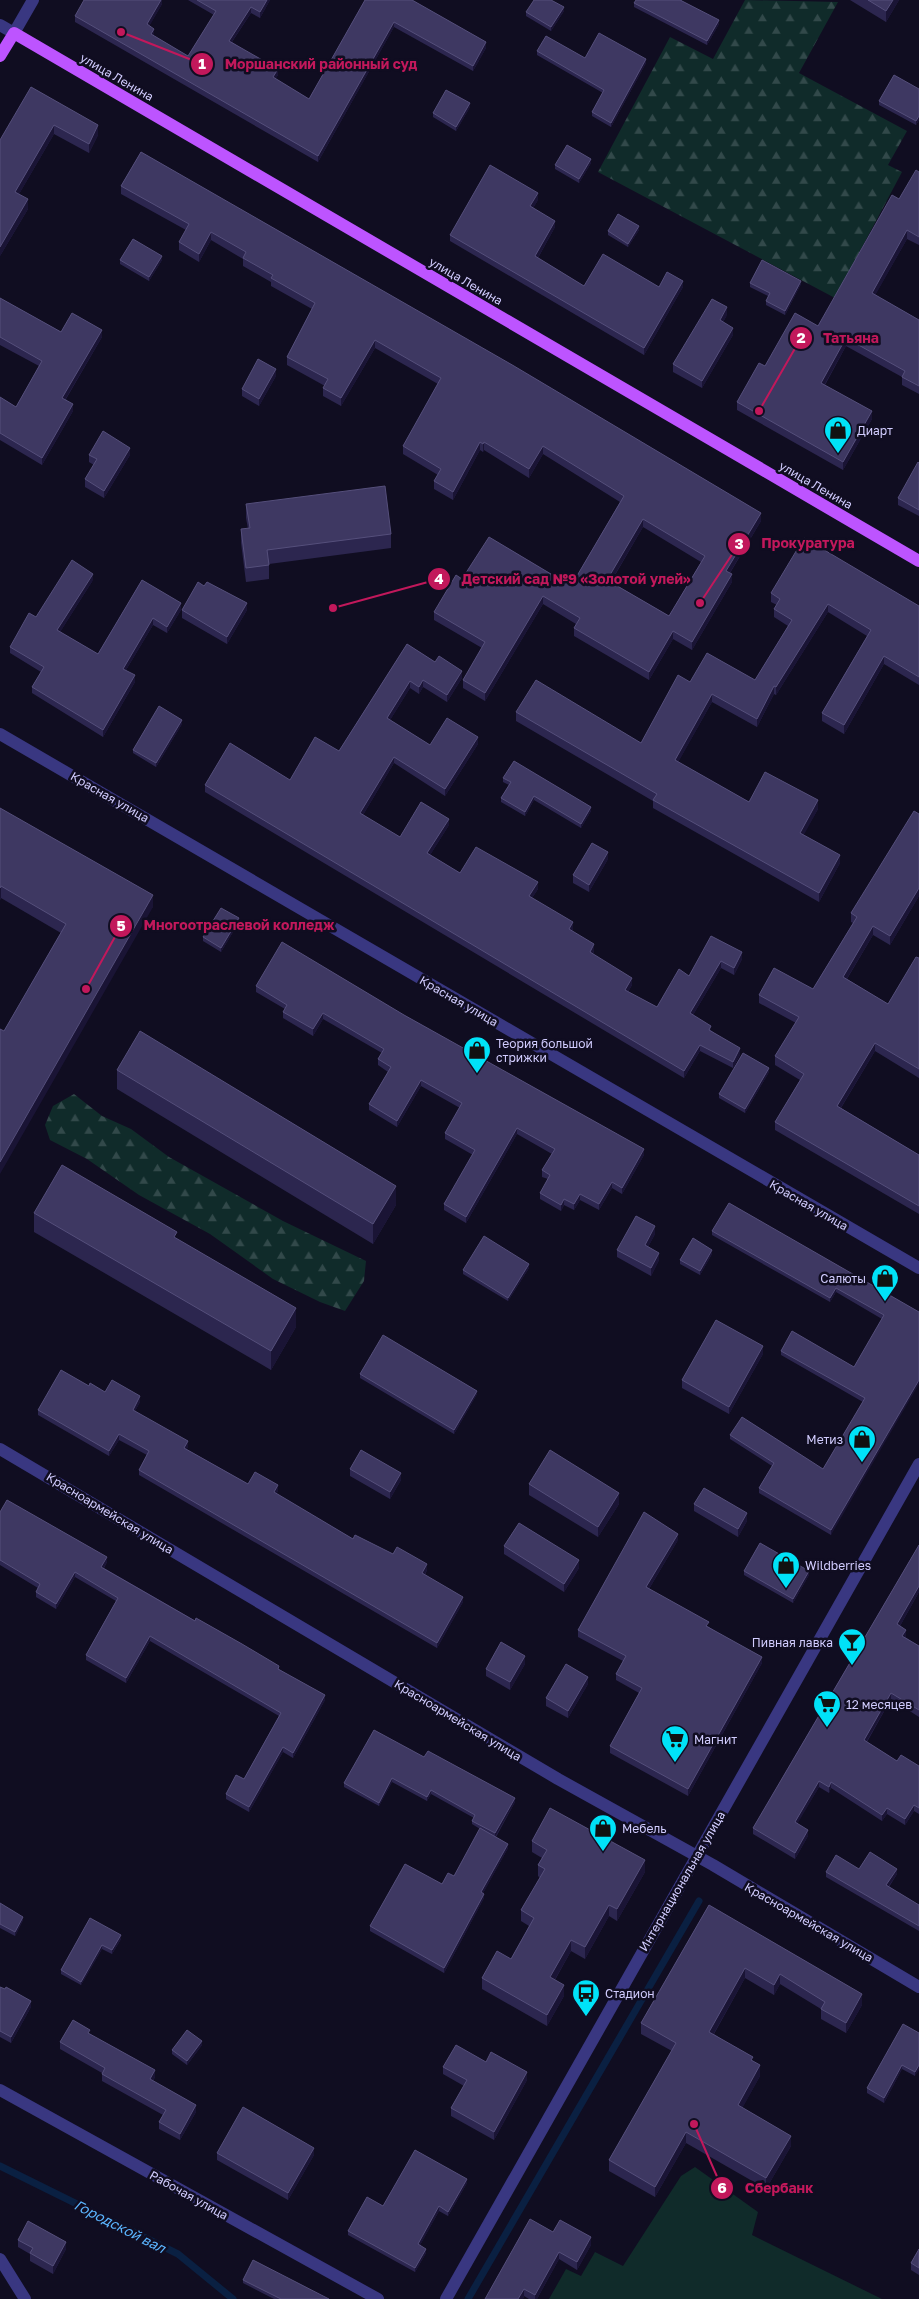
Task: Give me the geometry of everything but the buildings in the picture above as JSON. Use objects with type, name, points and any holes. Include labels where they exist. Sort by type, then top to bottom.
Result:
[{"type":"main road","points":[[0,56],[14,33]]},
{"type":"main road","name":"улица Ленина","points":[[14,33],[919,560]]},
{"type":"street","points":[[14,33],[33,0]]},
{"type":"street","name":"улица Ленина","points":[[0,25],[14,33]]},
{"type":"street","name":"Красная улица","points":[[0,734],[919,1268]]},
{"type":"street","name":"Красноармейская улица","points":[[0,1449],[558,1779],[696,1856],[919,1987]]},
{"type":"street","name":"Интернациональная улица","points":[[446,2299],[919,1464]]},
{"type":"street","name":"Рабочая улица","points":[[0,2090],[378,2299]]},
{"type":"street","points":[[0,2259],[25,2299]]},
{"type":"green space","points":[[745,0],[838,2],[799,73],[907,131],[888,165],[902,172],[835,298],[598,172],[670,37],[713,59]]},
{"type":"green space","points":[[74,1094],[102,1116],[131,1129],[169,1157],[283,1221],[366,1261],[364,1281],[345,1311],[320,1302],[273,1279],[210,1234],[139,1195],[87,1159],[50,1140],[45,1125],[53,1106]]},
{"type":"green space","points":[[695,2167],[758,2212],[752,2235],[882,2299],[549,2299],[566,2269],[581,2276],[595,2252],[623,2266],[681,2176]]},
{"type":"waterway","points":[[468,2299],[699,1901]]},
{"type":"waterway","name":"Городской вал","points":[[0,2166],[178,2254],[233,2299]]},
{"type":"place","name":"Моршанский районный суд","points":[[121,32]]},
{"type":"place","name":"Татьяна","points":[[759,411]]},
{"type":"place","name":"Диарт","points":[[838,454]]},
{"type":"place","name":"Прокуратура","points":[[700,603]]},
{"type":"place","name":"Детский сад №9 «Золотой улей»","points":[[333,608]]},
{"type":"place","name":"Многоотраслевой колледж","points":[[86,989]]},
{"type":"place","name":"Теория большой стрижки","points":[[477,1074]]},
{"type":"place","name":"Салюты","points":[[885,1302]]},
{"type":"place","name":"Метиз","points":[[862,1463]]},
{"type":"place","name":"Wildberries","points":[[786,1589]]},
{"type":"place","name":"Пивная лавка","points":[[852,1666]]},
{"type":"place","name":"12 месяцев","points":[[827,1728]]},
{"type":"place","name":"Магнит","points":[[675,1763]]},
{"type":"place","name":"Мебель","points":[[603,1852]]},
{"type":"place","name":"Стадион","points":[[586,2017]]},
{"type":"place","name":"Сбербанк","points":[[694,2124]]}]
